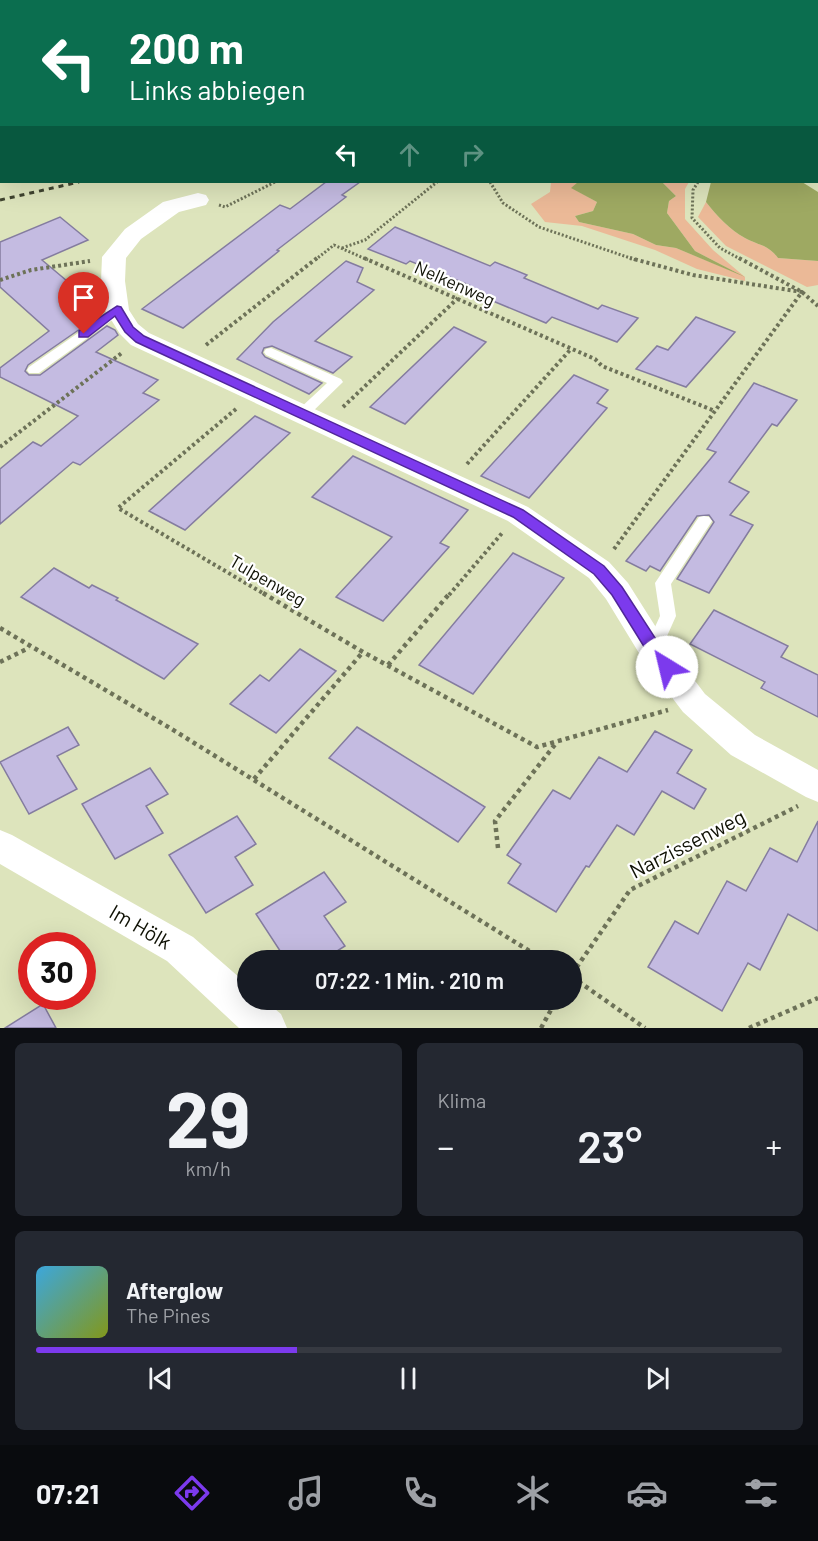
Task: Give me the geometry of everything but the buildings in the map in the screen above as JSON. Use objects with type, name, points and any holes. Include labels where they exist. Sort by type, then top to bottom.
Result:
[{"type":"street","points":[[198,200],[171,207],[132,234],[114,257],[113,281],[117,310],[129,329],[140,339],[518,514],[599,570],[617,591],[653,649],[694,703],[743,744],[813,794]]},
{"type":"street","name":"Im Hölk","points":[[0,846],[180,949],[267,1028]]},
{"type":"lane","points":[[34,370],[117,310]]},
{"type":"lane","points":[[271,352],[336,382],[314,419]]},
{"type":"lane","points":[[653,649],[668,616],[663,583],[704,521]]},
{"type":"path","points":[[198,200],[225,207],[273,183]]},
{"type":"path","points":[[187,360],[334,245],[341,248],[365,240],[436,183]]},
{"type":"path","points":[[491,183],[503,202],[539,227],[601,249],[693,275],[802,292]]},
{"type":"path","points":[[697,183],[693,190],[692,218],[720,248],[802,292],[818,304]]},
{"type":"path","name":"Nelkenweg","points":[[341,248],[595,359],[602,366],[715,411]]},
{"type":"path","points":[[0,280],[31,270],[114,257]]},
{"type":"path","points":[[599,570],[802,292]]},
{"type":"path","points":[[314,419],[458,298]]},
{"type":"path","points":[[0,447],[140,339]]},
{"type":"path","points":[[451,483],[571,349]]},
{"type":"path","name":"Tulpenweg","points":[[255,392],[118,508],[363,652],[537,747],[694,703]]},
{"type":"path","points":[[388,665],[518,514]]},
{"type":"path","points":[[0,628],[254,779],[528,950]]},
{"type":"path","points":[[0,662],[29,647]]},
{"type":"path","points":[[254,779],[363,652]]},
{"type":"path","points":[[498,848],[495,821],[557,742]]},
{"type":"path","name":"Narzissenweg","points":[[582,961],[630,890],[813,794]]},
{"type":"path","points":[[582,983],[645,1028]]},
{"type":"path","points":[[750,1028],[818,998]]},
{"type":"path","points":[[541,1028],[551,1010]]},
{"type":"shaded area","points":[[551,183],[577,183],[572,188],[597,202],[593,211],[575,216],[579,222],[633,234],[656,245],[676,248],[739,274],[695,251],[667,213],[669,201],[676,196],[663,183],[688,183],[685,189],[685,219],[713,250],[745,277],[745,281],[697,269],[655,250],[582,226],[545,222],[531,204],[550,192]]},
{"type":"shaded area","points":[[577,183],[663,183],[676,196],[669,201],[667,213],[695,251],[745,277],[676,248],[656,245],[633,234],[579,222],[575,216],[593,211],[597,202],[571,188]]},
{"type":"shaded area","points":[[711,183],[804,183],[818,192],[818,261],[778,258],[767,248],[734,231],[706,202]]},
{"type":"shaded area","points":[[706,202],[734,231],[767,248],[778,258],[818,261],[818,285],[807,287],[726,246],[698,217]]},
{"type":"railway","points":[[0,200],[75,183]]},
{"type":"route","points":[[84,334],[117,310],[129,329],[140,339],[518,514],[599,570],[617,591],[653,649],[667,667]]}]
